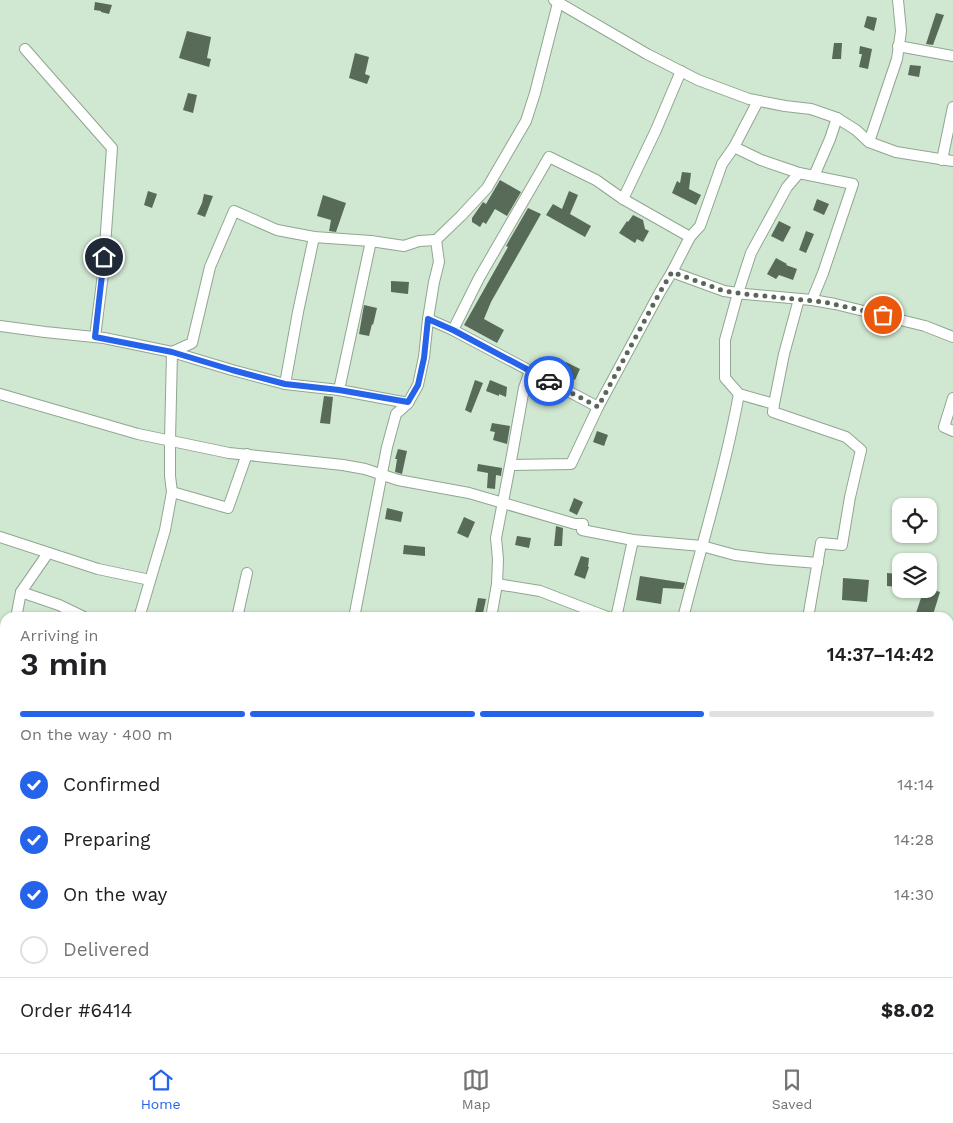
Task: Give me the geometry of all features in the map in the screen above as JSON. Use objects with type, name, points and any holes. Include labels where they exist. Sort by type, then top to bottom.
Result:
[{"type":"street","points":[[869,142],[897,58],[901,31],[898,0]]},
{"type":"street","points":[[172,352],[192,343],[210,266],[234,212],[277,230],[314,237],[370,241],[404,246],[419,241],[436,240],[487,188],[526,121],[535,93],[556,1],[647,54],[698,80],[749,99],[810,110],[837,118],[856,130],[869,142],[896,152],[953,161]]},
{"type":"street","points":[[898,46],[953,56]]},
{"type":"street","points":[[25,49],[112,148],[95,337]]},
{"type":"street","points":[[623,199],[656,130],[681,71]]},
{"type":"street","points":[[511,465],[572,464],[598,407],[690,237],[700,226],[722,164],[734,147],[758,101]]},
{"type":"street","points":[[942,160],[953,107]]},
{"type":"street","points":[[814,176],[837,118]]},
{"type":"street","points":[[734,147],[761,160],[799,173],[853,184],[812,300]]},
{"type":"street","points":[[453,330],[479,278],[549,157],[596,180],[623,199],[690,237]]},
{"type":"street","points":[[774,404],[739,394],[725,378],[725,340],[738,293],[752,253],[787,187],[799,173]]},
{"type":"street","points":[[285,384],[314,237]]},
{"type":"street","points":[[355,612],[387,447],[396,414],[408,402],[418,385],[424,358],[428,319],[439,262],[436,240]]},
{"type":"street","points":[[339,390],[370,241]]},
{"type":"street","points":[[672,272],[724,291],[836,304],[925,326],[953,337]]},
{"type":"street","points":[[799,299],[784,354],[773,412],[846,437],[861,450],[850,497],[842,545],[821,543],[809,612]]},
{"type":"street","points":[[428,319],[453,330],[598,407]]},
{"type":"street","points":[[0,326],[95,337],[172,352],[285,384],[339,390],[408,402]]},
{"type":"street","points":[[141,612],[165,530],[172,492],[170,440],[172,352]]},
{"type":"street","points":[[492,612],[497,584],[498,558],[496,538],[524,388],[530,371]]},
{"type":"street","points":[[0,394],[138,434],[230,452],[343,465],[437,488],[470,493],[575,524],[582,524],[582,530],[634,540],[702,546],[735,555],[818,563]]},
{"type":"street","points":[[685,612],[722,473],[739,394]]},
{"type":"street","points":[[953,398],[944,427],[953,431]]},
{"type":"street","points":[[172,492],[228,508],[247,454]]},
{"type":"street","points":[[0,537],[98,569],[150,580]]},
{"type":"street","points":[[617,612],[634,540]]},
{"type":"street","points":[[17,612],[21,592],[48,553]]},
{"type":"street","points":[[238,612],[247,573]]},
{"type":"street","points":[[497,584],[540,591],[594,612]]},
{"type":"street","points":[[21,592],[74,612]]},
{"type":"building","points":[[95,2],[112,5],[109,14],[94,10]]},
{"type":"building","points":[[936,13],[944,15],[933,45],[926,44]]},
{"type":"building","points":[[867,16],[877,18],[874,31],[864,27]]},
{"type":"building","points":[[187,31],[211,37],[207,58],[211,59],[209,67],[179,58]]},
{"type":"building","points":[[834,43],[842,43],[841,59],[832,59]]},
{"type":"building","points":[[860,46],[872,49],[868,69],[859,67],[862,54],[859,54]]},
{"type":"building","points":[[355,53],[369,57],[365,74],[370,76],[367,84],[349,78]]},
{"type":"building","points":[[910,65],[921,66],[919,77],[908,75]]},
{"type":"building","points":[[188,93],[197,95],[193,113],[183,110]]},
{"type":"building","points":[[682,172],[691,173],[689,189],[701,195],[696,205],[672,193],[677,181],[680,183]]},
{"type":"building","points":[[500,180],[521,192],[507,216],[495,209],[486,224],[483,222],[480,227],[472,222],[472,218],[483,202],[486,204]]},
{"type":"building","points":[[148,191],[157,194],[152,208],[144,205]]},
{"type":"building","points":[[569,191],[578,195],[570,214],[591,226],[585,237],[546,215],[553,204],[562,209]]},
{"type":"building","points":[[204,194],[213,196],[205,217],[197,214]]},
{"type":"building","points":[[323,195],[346,203],[336,232],[329,231],[331,220],[317,216]]},
{"type":"building","points":[[817,199],[829,204],[824,215],[813,210]]},
{"type":"building","points":[[528,208],[541,214],[491,302],[484,319],[504,330],[497,343],[464,325]]},
{"type":"building","points":[[633,215],[643,220],[645,229],[649,231],[643,242],[637,239],[635,243],[619,233]]},
{"type":"building","points":[[779,221],[791,227],[783,242],[771,236]]},
{"type":"building","points":[[806,231],[814,234],[806,253],[799,250]]},
{"type":"building","points":[[776,258],[786,265],[797,269],[793,280],[779,275],[776,279],[767,274]]},
{"type":"building","points":[[391,281],[409,282],[408,294],[391,292]]},
{"type":"building","points":[[364,305],[377,308],[369,336],[359,334]]},
{"type":"building","points":[[566,362],[580,369],[575,380],[571,378],[570,381],[559,376]]},
{"type":"building","points":[[475,380],[483,383],[471,413],[465,410]]},
{"type":"building","points":[[490,380],[507,387],[506,397],[486,391]]},
{"type":"building","points":[[324,396],[333,397],[330,424],[320,423]]},
{"type":"building","points":[[492,423],[510,426],[507,444],[493,440],[495,432],[490,431]]},
{"type":"building","points":[[597,431],[608,435],[604,446],[593,442]]},
{"type":"building","points":[[398,449],[407,451],[402,474],[395,472],[397,459],[395,459]]},
{"type":"building","points":[[478,464],[502,468],[501,476],[496,475],[495,489],[487,488],[488,473],[477,471]]},
{"type":"building","points":[[574,498],[583,502],[577,515],[569,511]]},
{"type":"building","points":[[387,508],[403,512],[401,522],[385,519]]},
{"type":"building","points":[[464,517],[475,522],[468,538],[457,533]]},
{"type":"building","points":[[556,526],[563,528],[562,546],[554,546]]},
{"type":"building","points":[[517,536],[531,538],[529,548],[515,545]]},
{"type":"building","points":[[404,545],[425,547],[425,556],[403,554]]},
{"type":"building","points":[[581,556],[589,558],[589,567],[585,579],[574,575]]},
{"type":"building","points":[[887,573],[892,573],[892,586],[887,586]]},
{"type":"building","points":[[640,576],[685,583],[683,589],[663,588],[661,604],[636,600]]},
{"type":"building","points":[[843,578],[869,580],[867,602],[842,600]]},
{"type":"building","points":[[937,591],[940,592],[934,612],[916,612],[921,598],[937,598]]},
{"type":"building","points":[[478,598],[486,599],[483,612],[475,612]]},
{"type":"way so far","points":[[549,381],[598,407],[672,272],[724,291],[812,300],[883,315]]},
{"type":"route","points":[[104,257],[95,337],[172,352],[285,384],[339,390],[408,402],[418,385],[424,358],[428,319],[453,330],[549,381]]}]
